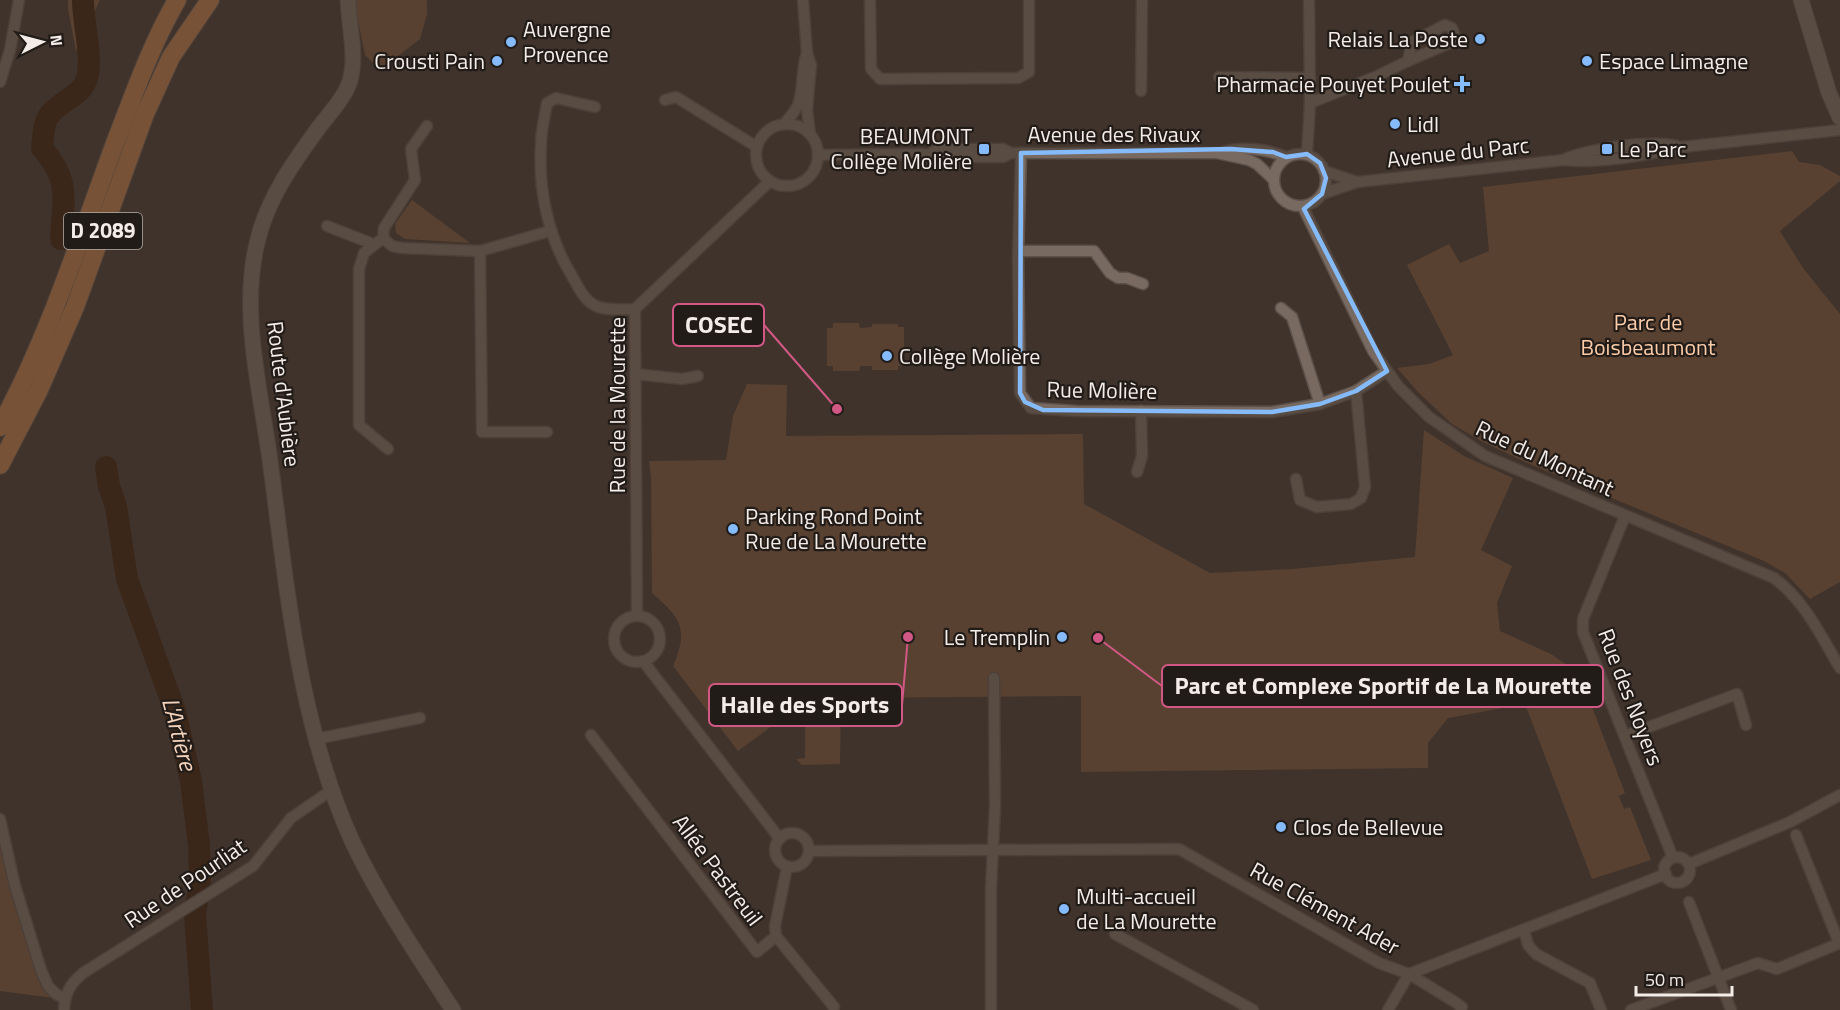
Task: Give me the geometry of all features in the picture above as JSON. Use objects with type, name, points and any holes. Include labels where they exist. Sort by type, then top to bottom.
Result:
[{"type":"highway","name":"D 2089","points":[[0,427],[21,388],[55,304],[150,51],[177,0]]},
{"type":"highway","name":"D 2089","points":[[0,465],[39,390],[75,308],[145,114],[171,57],[210,0]]},
{"type":"main road","name":"Route d'Aubière","points":[[337,0],[349,24]]},
{"type":"main road","name":"Route d'Aubière","points":[[348,0],[352,46],[350,81],[341,97],[293,162],[273,198],[258,238],[250,296],[255,357],[299,667],[316,739],[358,851],[407,940],[453,1010]]},
{"type":"main road","points":[[1801,0],[1840,118]]},
{"type":"street","points":[[0,82],[10,50],[19,0]]},
{"type":"street","points":[[802,0],[807,53],[811,65],[807,110],[810,134]]},
{"type":"street","points":[[870,0],[871,69],[880,79],[1018,78],[1024,76],[1029,72],[1029,0]]},
{"type":"street","points":[[1141,91],[1142,0]]},
{"type":"street","points":[[1307,154],[1310,103],[1309,0]]},
{"type":"street","points":[[785,123],[798,126],[810,134],[818,154],[814,170],[803,181],[786,186],[770,181],[759,169],[757,147],[767,130],[785,123],[797,107],[800,98],[802,65],[807,53]]},
{"type":"street","points":[[1310,103],[1345,90],[1408,61]]},
{"type":"street","points":[[1219,77],[1310,78]]},
{"type":"street","points":[[665,100],[676,97],[757,147]]},
{"type":"street","points":[[595,107],[556,98],[547,103],[541,154],[542,188],[550,231],[567,268],[584,296],[594,305],[608,309],[634,309]]},
{"type":"street","points":[[388,449],[359,425],[359,270],[364,253],[378,241],[415,180],[411,149],[427,126]]},
{"type":"street","name":"Avenue du Parc","points":[[1322,194],[1358,182],[1563,160],[1579,162],[1662,152],[1682,147],[1840,130]]},
{"type":"street","name":"Avenue des Rivaux","points":[[1217,153],[1231,149],[1256,150],[1273,152],[1286,157]]},
{"type":"street","name":"Avenue des Rivaux","points":[[818,154],[930,154],[938,157],[1003,158],[1016,153],[1217,153],[1249,160],[1257,164],[1273,179]]},
{"type":"street","name":"Rue Molière","points":[[1016,153],[1020,393],[1031,408],[1043,410],[1272,412],[1320,404],[1356,391],[1387,371]]},
{"type":"street","points":[[1293,154],[1307,154],[1314,158],[1324,171],[1325,186],[1322,194],[1317,200],[1303,207],[1288,204],[1277,194],[1273,179],[1279,163],[1293,154]]},
{"type":"street","name":"Avenue du Parc","points":[[1324,171],[1358,182]]},
{"type":"street","name":"Rue de la Mourette","points":[[637,615],[634,309],[770,181]]},
{"type":"street","name":"Rue du Montant","points":[[1303,207],[1373,351],[1398,386],[1429,417],[1485,456],[1774,578],[1792,592],[1802,604],[1840,668]]},
{"type":"street","points":[[327,226],[402,248],[480,251],[550,231]]},
{"type":"street","points":[[480,251],[482,432],[547,432]]},
{"type":"street","points":[[1019,251],[1094,251],[1110,273],[1118,278],[1127,278],[1143,284]]},
{"type":"street","points":[[1281,308],[1292,317],[1320,404]]},
{"type":"street","points":[[635,374],[682,379],[698,376]]},
{"type":"street","points":[[1296,479],[1300,500],[1317,507],[1351,504],[1361,498],[1365,487],[1356,391]]},
{"type":"street","points":[[1137,472],[1142,456],[1141,411]]},
{"type":"street","name":"Rue des Noyers","points":[[1624,516],[1582,626],[1673,858]]},
{"type":"street","points":[[637,615],[648,619],[657,628],[660,640],[655,653],[644,661],[636,662],[623,657],[615,645],[617,627],[625,618],[637,615]]},
{"type":"street","points":[[644,661],[780,839]]},
{"type":"street","points":[[991,1010],[992,850],[995,806],[994,678]]},
{"type":"street","points":[[1625,736],[1737,694],[1746,725]]},
{"type":"street","points":[[316,739],[420,718]]},
{"type":"street","name":"Allée Pastreuil","points":[[591,735],[757,952],[776,936],[775,926],[787,867]]},
{"type":"street","name":"Rue de Pourliat","points":[[64,1004],[72,982],[83,973],[253,866],[291,818],[333,789]]},
{"type":"street","points":[[1689,864],[1790,822],[1840,795]]},
{"type":"street","points":[[0,819],[15,886],[41,970],[48,986],[64,1004]]},
{"type":"street","points":[[788,834],[798,834],[806,840],[809,851],[802,864],[792,868],[782,864],[776,855],[777,844],[788,834]]},
{"type":"street","points":[[1631,1010],[1758,963],[1777,969],[1840,943],[1796,835]]},
{"type":"street","name":"Rue Clément Ader","points":[[809,851],[1179,849],[1379,963],[1409,974],[1666,874]]},
{"type":"street","points":[[1673,858],[1683,858],[1689,864],[1688,875],[1684,880],[1673,882],[1666,874],[1665,865],[1673,858]]},
{"type":"street","points":[[1689,902],[1731,1010]]},
{"type":"street","points":[[1524,930],[1528,945],[1536,954],[1590,983],[1601,1010]]},
{"type":"street","points":[[1115,933],[1253,1010]]},
{"type":"street","points":[[776,936],[834,1008]]},
{"type":"street","points":[[1388,1010],[1409,974],[1455,1002],[1462,1007],[1461,1010]]},
{"type":"street","points":[[439,989],[443,1010]]},
{"type":"highlighted area","points":[[1231,149],[1273,152],[1286,157],[1307,154],[1320,163],[1326,178],[1322,194],[1304,209],[1387,371],[1356,391],[1320,404],[1272,412],[1043,410],[1025,402],[1020,393],[1021,153]]},
{"type":"green space","points":[[68,0],[100,0],[76,51],[68,9]]},
{"type":"green space","points":[[354,0],[427,0],[427,14],[420,39],[388,64],[383,66],[373,63],[365,55]]},
{"type":"green space","name":"Parc de Boisbeaumont","points":[[1792,151],[1799,162],[1820,165],[1840,176],[1840,181],[1780,231],[1803,268],[1840,314],[1840,582],[1810,599],[1785,573],[1764,561],[1532,465],[1481,441],[1452,424],[1418,392],[1397,368],[1429,364],[1453,355],[1407,265],[1449,244],[1460,263],[1489,251],[1483,187]]},
{"type":"green space","points":[[412,200],[470,243],[405,239],[396,233],[395,224]]},
{"type":"green space","points":[[833,323],[859,323],[860,328],[872,327],[872,324],[898,324],[898,327],[904,327],[904,366],[898,366],[898,370],[872,370],[872,366],[860,366],[859,371],[833,371],[833,366],[827,366],[827,328],[833,328]]},
{"type":"green space","points":[[747,384],[787,385],[786,436],[1083,434],[1084,504],[1210,573],[1293,569],[1415,557],[1424,430],[1464,456],[1513,478],[1481,550],[1512,566],[1497,603],[1500,631],[1551,654],[1579,673],[1625,793],[1619,796],[1624,809],[1630,807],[1651,860],[1592,879],[1525,704],[1448,718],[1428,743],[1428,768],[1081,772],[1081,696],[841,698],[840,764],[802,765],[796,759],[805,758],[805,727],[772,726],[738,751],[673,666],[681,642],[679,625],[676,617],[652,593],[649,461],[726,460],[733,416]]},
{"type":"green space","points":[[0,819],[54,998],[0,991]]},
{"type":"waterway","name":"L'Artière","points":[[61,239],[63,191],[57,171],[42,148],[43,136],[48,117],[80,90],[87,78],[89,60],[83,0]]},
{"type":"waterway","name":"L'Artière","points":[[106,467],[109,486],[116,506],[127,579],[175,711],[191,781],[199,845],[200,880],[195,915],[202,1010]]},
{"type":"place","name":"Relais La Poste","points":[[1480,39]]},
{"type":"place","name":"Auvergne Provence","points":[[511,42]]},
{"type":"place","name":"Crousti Pain","points":[[497,61]]},
{"type":"place","name":"Espace Limagne","points":[[1587,61]]},
{"type":"place","name":"Pharmacie Pouyet Poulet","points":[[1462,84]]},
{"type":"place","name":"Lidl","points":[[1395,124]]},
{"type":"place","name":"BEAUMONT Collège Molière","points":[[984,149]]},
{"type":"place","name":"Le Parc","points":[[1607,149]]},
{"type":"place","name":"Collège Molière","points":[[887,356]]},
{"type":"place","name":"COSEC","points":[[837,409]]},
{"type":"place","name":"Parking Rond Point Rue de La Mourette","points":[[733,529]]},
{"type":"place","name":"Halle des Sports","points":[[908,637]]},
{"type":"place","name":"Le Tremplin","points":[[1062,637]]},
{"type":"place","name":"Parc et Complexe Sportif de La Mourette","points":[[1098,638]]},
{"type":"place","name":"Clos de Bellevue","points":[[1281,827]]},
{"type":"place","name":"Multi-accueil de La Mourette","points":[[1064,909]]}]
